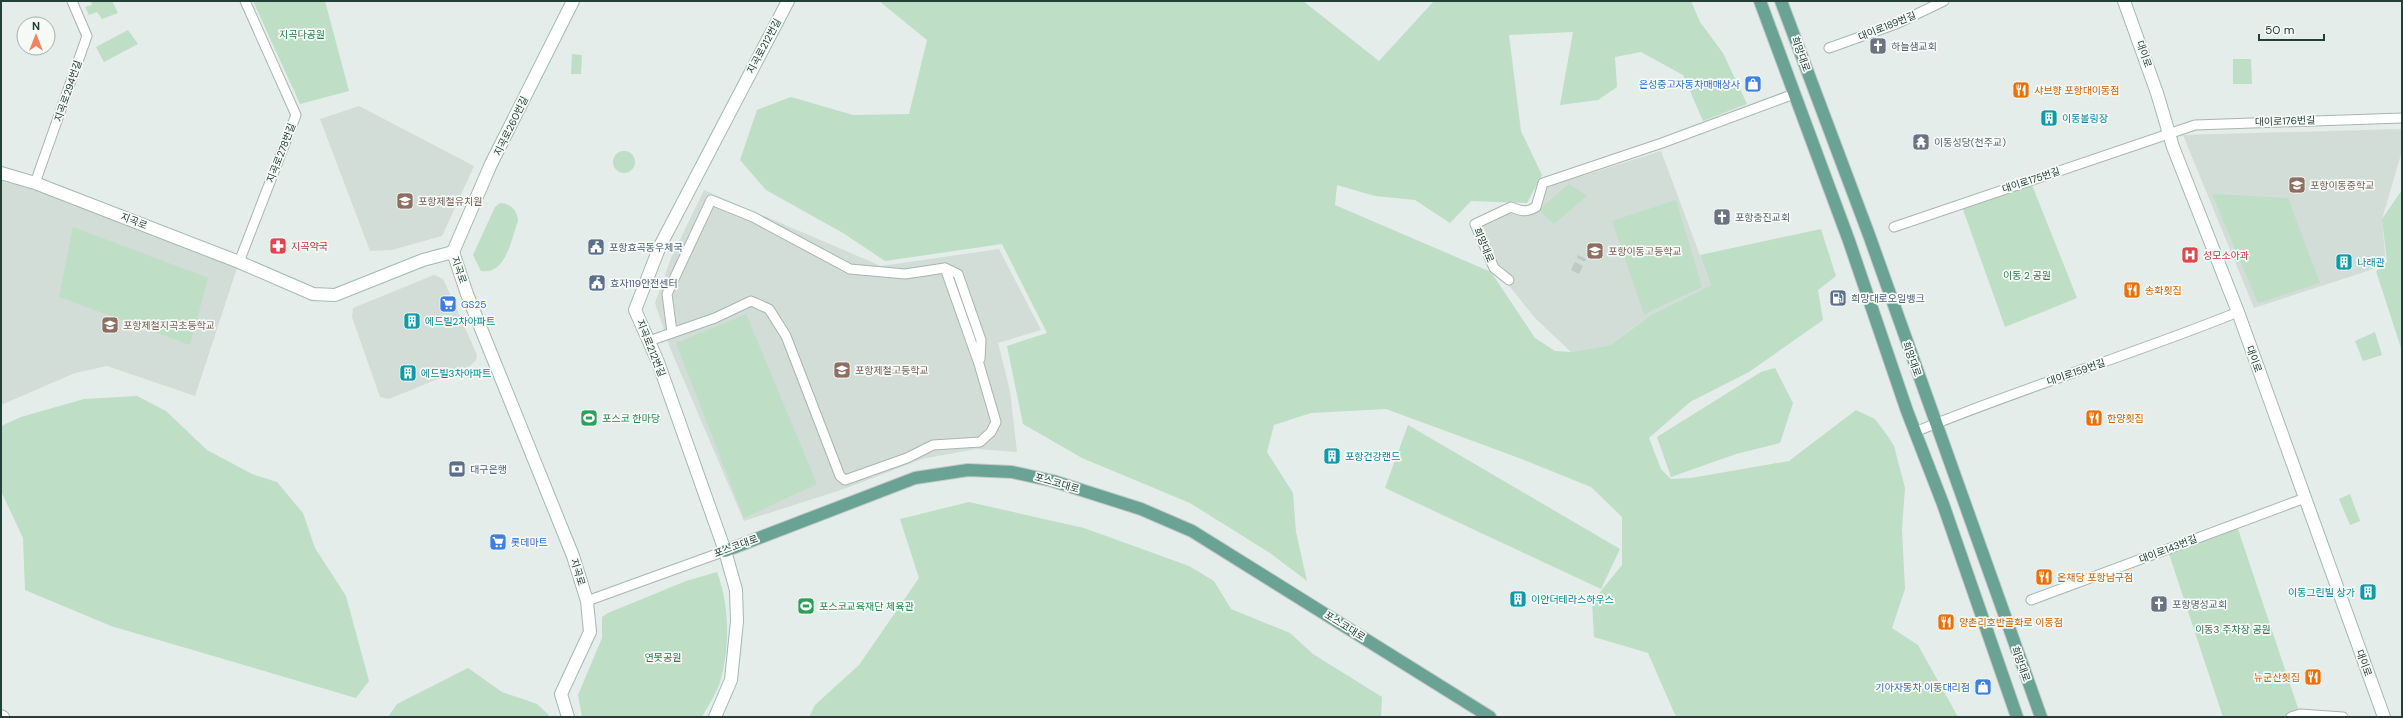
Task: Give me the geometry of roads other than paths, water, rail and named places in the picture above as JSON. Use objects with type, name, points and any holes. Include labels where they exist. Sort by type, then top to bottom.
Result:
[{"type":"main road","name":"희망대로","points":[[1760,1],[1849,241],[1899,388],[1938,491],[2017,717]]},
{"type":"main road","name":"희망대로","points":[[1781,1],[1869,235],[2041,717]]},
{"type":"main road","points":[[1899,388],[1920,380]]},
{"type":"main road","name":"포스코대로","points":[[725,550],[915,478],[968,470],[1023,474],[1053,481],[1140,509],[1192,531],[1490,717]]},
{"type":"main road","points":[[1938,491],[1957,485]]},
{"type":"street","name":"지곡로294번길","points":[[36,183],[88,36],[72,1]]},
{"type":"street","name":"지곡로278번길","points":[[239,262],[296,115],[245,1]]},
{"type":"street","name":"지곡로260번길","points":[[453,252],[491,164],[573,1]]},
{"type":"street","name":"지곡로212번길","points":[[715,717],[731,680],[737,622],[736,590],[725,550],[649,341],[635,310],[636,304],[660,246],[788,1]]},
{"type":"street","name":"대이로189번길","points":[[1829,48],[1896,24],[1944,1]]},
{"type":"street","name":"대이로","points":[[2124,1],[2157,93],[2168,134],[2238,312],[2384,717]]},
{"type":"street","name":"희망대로","points":[[1509,280],[1494,268],[1475,224],[1511,207],[1522,212],[1536,207],[1543,183],[1668,141],[1794,94]]},
{"type":"street","name":"대이로176번길","points":[[2168,134],[2195,125],[2402,118]]},
{"type":"street","name":"대이로175번길","points":[[1894,227],[2168,134]]},
{"type":"street","name":"지곡로","points":[[1,173],[36,183],[239,262],[313,294],[335,295],[423,260],[453,252],[470,300],[573,556],[586,601],[590,632],[561,694],[568,717]]},
{"type":"street","points":[[649,341],[715,318],[752,301],[769,309],[786,336],[840,476],[846,480],[916,454],[933,445],[980,442],[992,432],[996,422],[979,364],[945,268],[905,274],[850,268],[753,217],[711,200],[667,294],[672,332]]},
{"type":"street","name":"대이로159번길","points":[[1915,432],[2024,389],[2171,340],[2238,312]]},
{"type":"street","name":"대이로143번길","points":[[2031,600],[2097,577],[2167,548],[2304,498]]},
{"type":"street","name":"포스코대로","points":[[586,601],[725,550]]},
{"type":"street","points":[[2291,717],[2300,714],[2343,717]]},
{"type":"tunnel","points":[[1575,272],[1582,257]]},
{"type":"place","name":"하늘샘교회","points":[[1878,46]]},
{"type":"place","name":"은성중고자동차매매상사","points":[[1753,84]]},
{"type":"place","name":"샤브향 포항대이동점","points":[[2021,90]]},
{"type":"place","name":"이동볼링장","points":[[2049,118]]},
{"type":"place","name":"이동성당(천주교)","points":[[1921,142]]},
{"type":"place","name":"포항이동중학교","points":[[2297,185]]},
{"type":"place","name":"포항제철유치원","points":[[405,201]]},
{"type":"place","name":"포항충진교회","points":[[1722,217]]},
{"type":"place","name":"지곡약국","points":[[278,246]]},
{"type":"place","name":"포항효곡동우체국","points":[[596,247]]},
{"type":"place","name":"포항이동고등학교","points":[[1595,251]]},
{"type":"place","name":"성모소아과","points":[[2190,255]]},
{"type":"place","name":"나래관","points":[[2344,262]]},
{"type":"place","name":"효자119안전센터","points":[[597,283]]},
{"type":"place","name":"송화횟집","points":[[2132,290]]},
{"type":"place","name":"희망대로오일뱅크","points":[[1838,298]]},
{"type":"place","name":"GS25","points":[[448,304]]},
{"type":"place","name":"에드빌2차아파트","points":[[412,321]]},
{"type":"place","name":"포항제철지곡초등학교","points":[[110,325]]},
{"type":"place","name":"포항제철고등학교","points":[[842,370]]},
{"type":"place","name":"에드빌3차아파트","points":[[408,373]]},
{"type":"place","name":"포스코 한마당","points":[[589,418]]},
{"type":"place","name":"한양횟집","points":[[2094,418]]},
{"type":"place","name":"포항건강랜드","points":[[1332,456]]},
{"type":"place","name":"대구은행","points":[[457,469]]},
{"type":"place","name":"롯데마트","points":[[498,542]]},
{"type":"place","name":"온채당 포항남구점","points":[[2044,577]]},
{"type":"place","name":"이동그린빌 상가","points":[[2368,592]]},
{"type":"place","name":"이안더테라스하우스","points":[[1518,599]]},
{"type":"place","name":"포항명성교회","points":[[2159,604]]},
{"type":"place","name":"포스코교육재단 체육관","points":[[806,606]]},
{"type":"place","name":"양촌리호반골화로 이동점","points":[[1946,622]]},
{"type":"place","name":"뉴군산횟집","points":[[2313,677]]},
{"type":"place","name":"기아자동차 이동대리점","points":[[1983,687]]},
{"type":"park label","name":"지곡다공원","points":[[302,34]]},
{"type":"park label","name":"이동 2 공원","points":[[2027,275]]},
{"type":"park label","name":"이동3 주차장 공원","points":[[2233,629]]},
{"type":"park label","name":"연못공원","points":[[663,657]]}]
